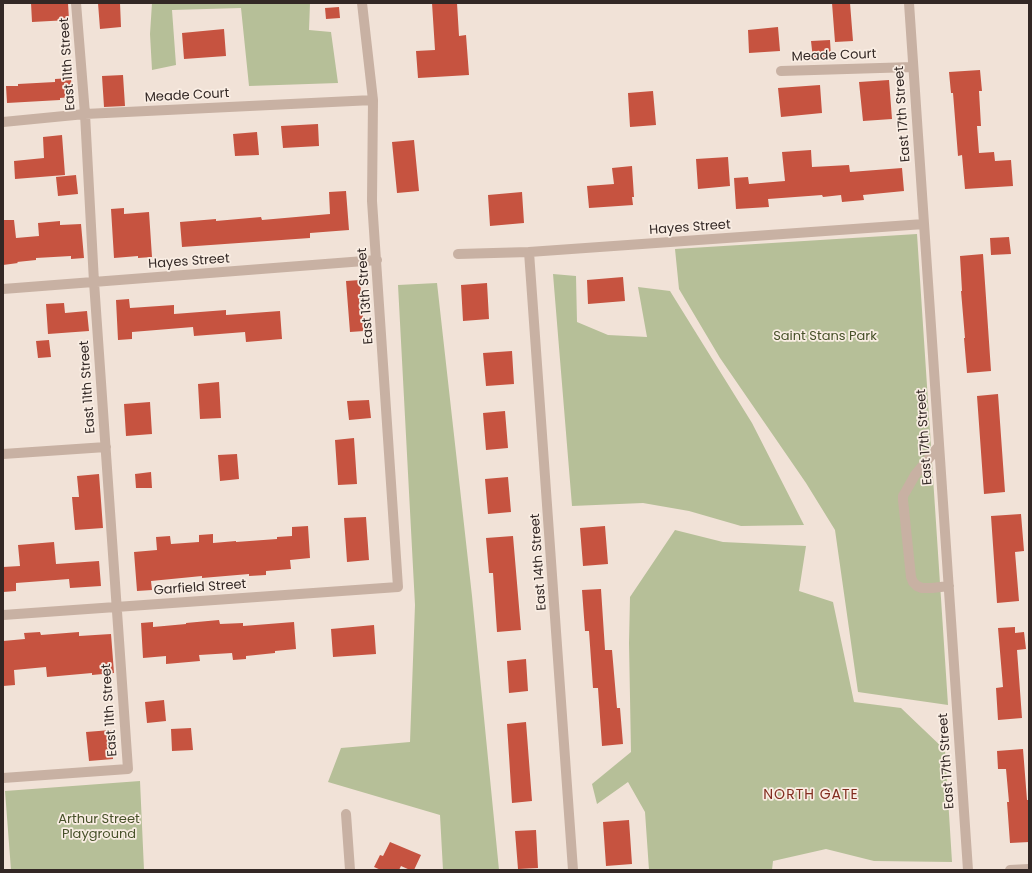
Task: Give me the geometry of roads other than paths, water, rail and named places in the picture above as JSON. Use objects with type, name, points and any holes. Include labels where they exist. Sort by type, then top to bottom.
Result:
[{"type":"street","name":"East 11th Street","points":[[3,778],[128,769],[94,282],[85,114],[76,3]]},
{"type":"street","name":"East 13th Street","points":[[362,3],[372,100],[372,201],[398,587]]},
{"type":"street","name":"East 17th Street","points":[[909,3],[968,870]]},
{"type":"street","name":"Meade Court","points":[[780,71],[913,67]]},
{"type":"street","name":"Meade Court","points":[[3,122],[85,114],[372,100]]},
{"type":"street","name":"Hayes Street","points":[[458,254],[530,252],[924,224]]},
{"type":"street","name":"East 14th Street","points":[[530,252],[574,870]]},
{"type":"street","name":"Hayes Street","points":[[3,289],[377,260]]},
{"type":"street","points":[[939,446],[915,475],[903,496],[903,500],[911,577],[913,582],[922,588],[949,586]]},
{"type":"street","points":[[3,454],[106,447]]},
{"type":"street","name":"Garfield Street","points":[[3,615],[398,587]]},
{"type":"street","points":[[346,814],[350,870]]},
{"type":"street","points":[[1010,870],[1029,869]]},
{"type":"district","name":"NORTH GATE","points":[[811,795]]},
{"type":"park label","name":"Saint Stans Park","points":[[825,337]]},
{"type":"park label","name":"Arthur Street Playground","points":[[99,828]]}]
